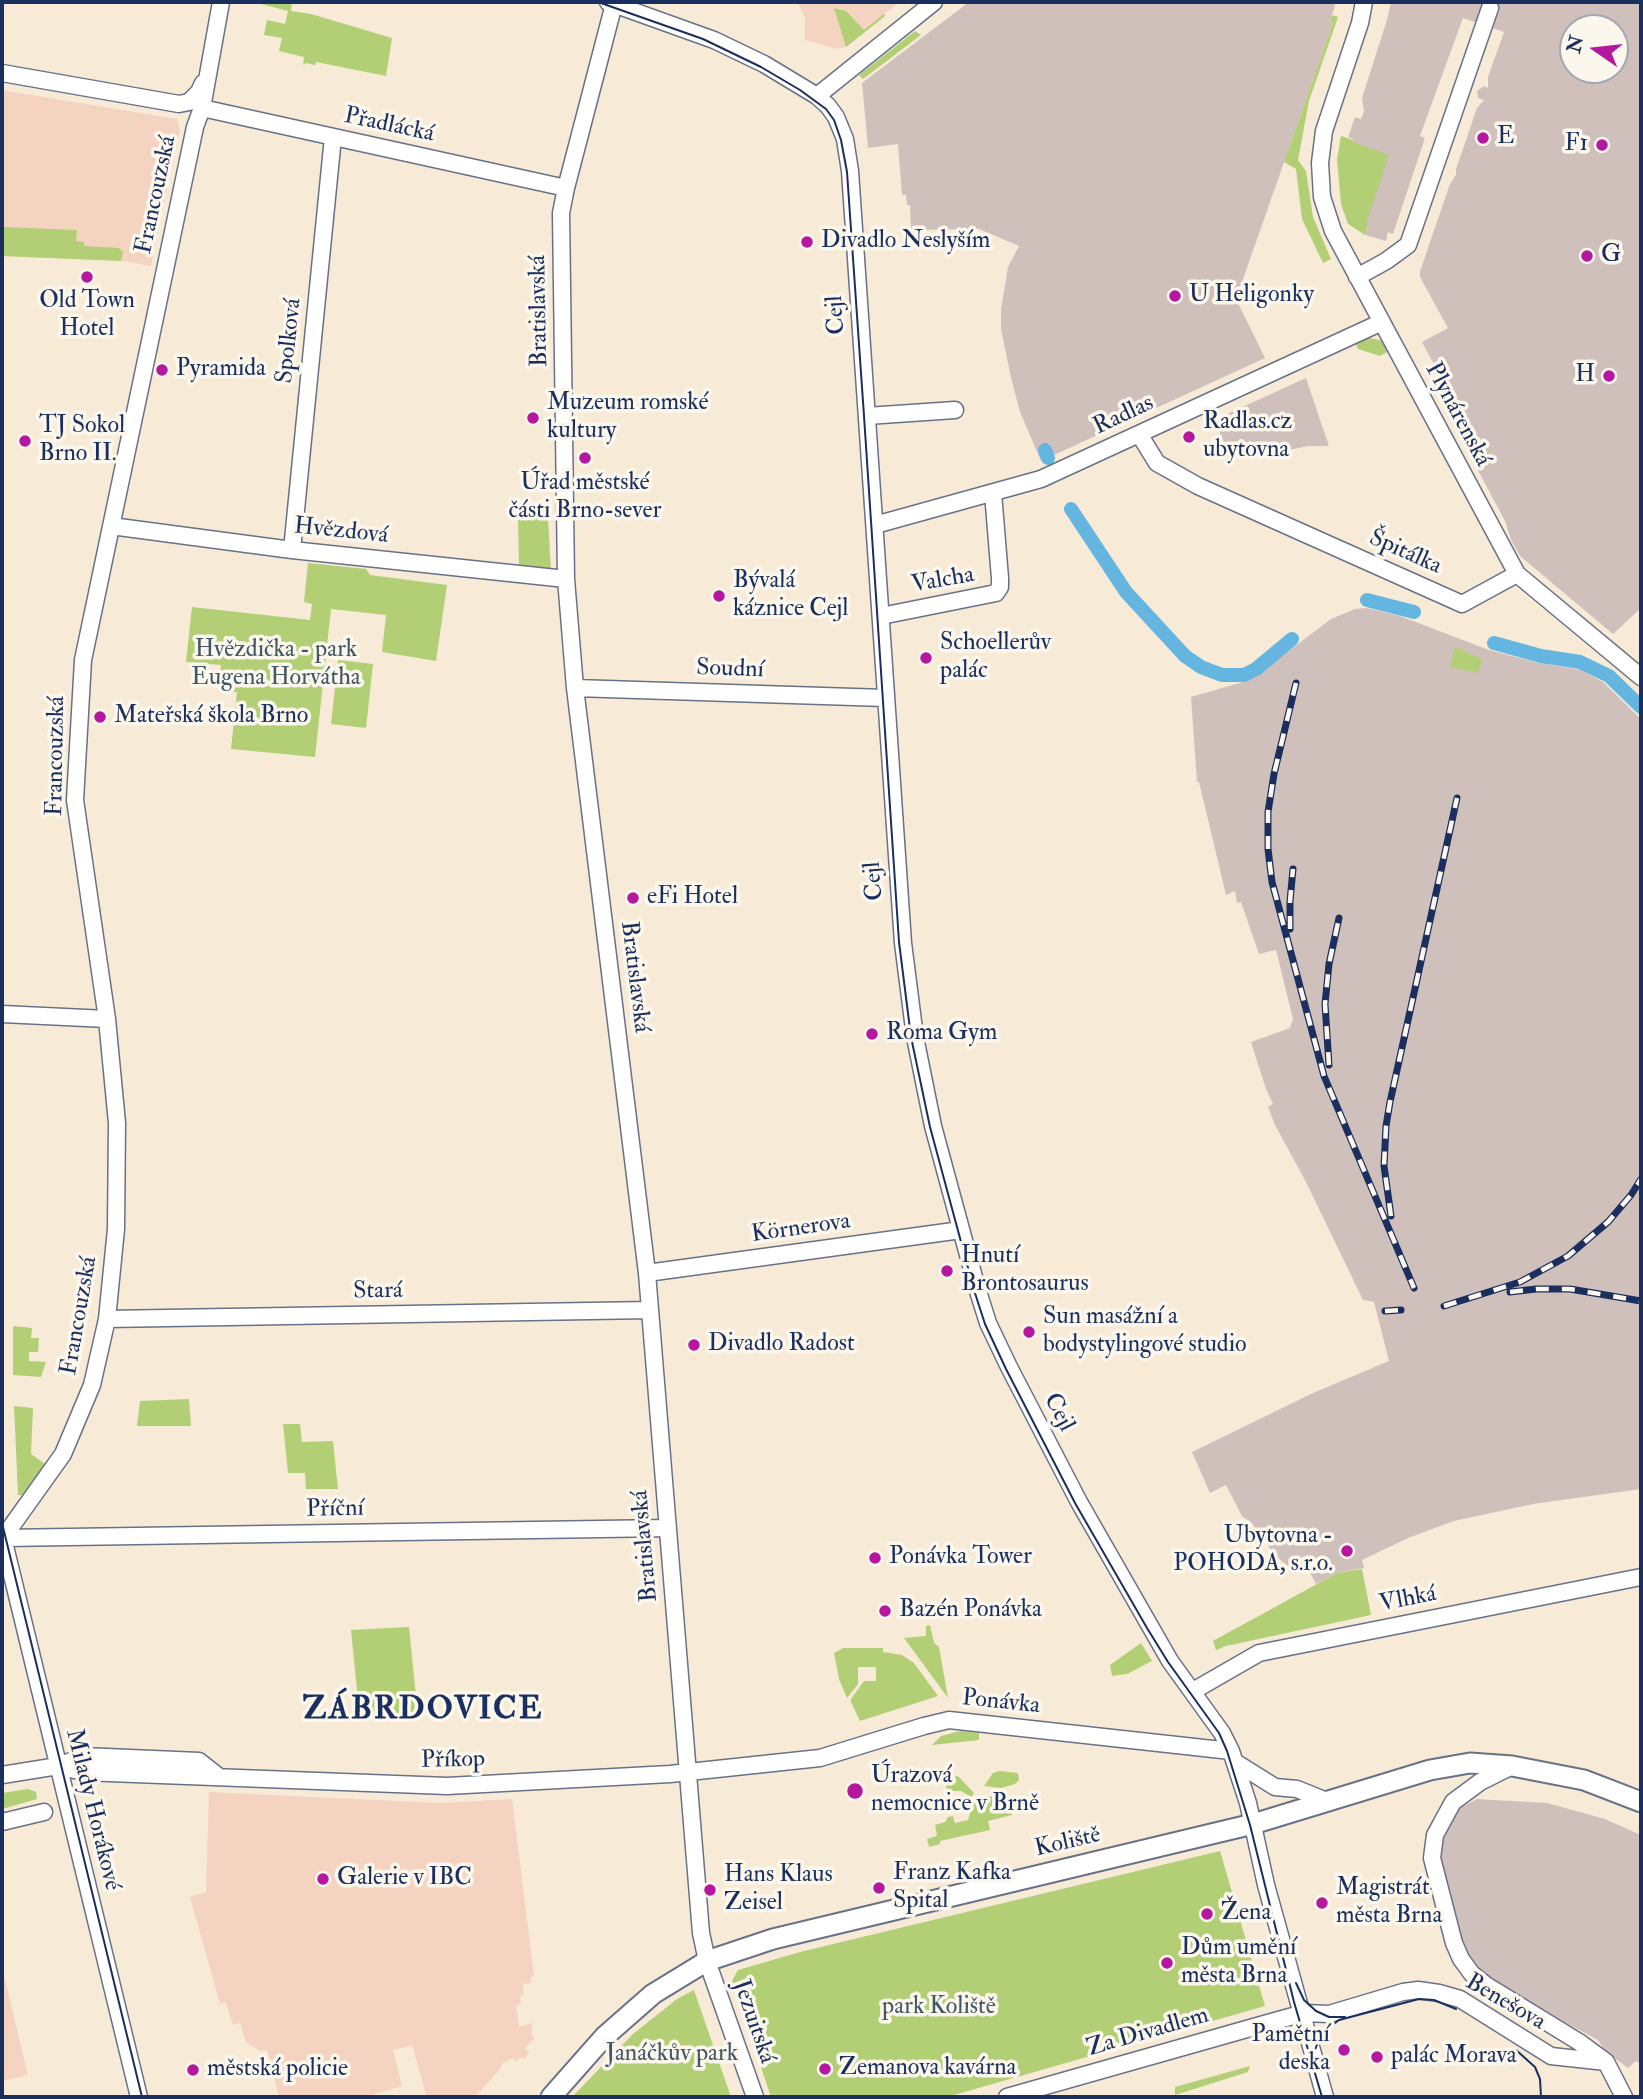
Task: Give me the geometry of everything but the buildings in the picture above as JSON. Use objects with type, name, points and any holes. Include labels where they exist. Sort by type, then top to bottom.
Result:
[{"type":"main road","name":"Koliště","points":[[551,2097],[604,2037],[653,1994],[708,1961],[774,1939],[1254,1824],[1430,1770],[1470,1763],[1512,1766],[1584,1780],[1641,1802]]},
{"type":"street","name":"Francouzská","points":[[2,1536],[63,1454],[92,1385],[107,1319],[117,1229],[117,1124],[107,1019],[75,800],[83,660],[195,127],[202,108],[222,2]]},
{"type":"street","points":[[817,96],[934,2]]},
{"type":"street","name":"Plynárenská","points":[[1364,2],[1352,47],[1330,109],[1320,163],[1326,213],[1338,243],[1517,574]]},
{"type":"street","name":"Cejl","points":[[611,3],[737,50],[817,96],[836,117],[845,139],[850,172],[903,943],[915,1037],[933,1126],[988,1323],[1024,1399],[1163,1650],[1222,1732],[1233,1757],[1254,1824],[1266,1885],[1325,2097]]},
{"type":"street","name":"Bratislavská","points":[[611,3],[566,188],[561,227],[566,579],[575,688],[647,1273],[701,1933],[708,1961]]},
{"type":"street","points":[[1357,277],[1408,245],[1490,8]]},
{"type":"street","points":[[2,73],[183,105],[199,92],[206,77]]},
{"type":"street","name":"Přadlácká","points":[[202,108],[566,188]]},
{"type":"street","name":"Spolková","points":[[292,550],[333,137]]},
{"type":"street","name":"Radlas","points":[[875,525],[1041,479],[1382,322]]},
{"type":"street","points":[[867,416],[955,410]]},
{"type":"street","name":"Špitálka","points":[[1139,434],[1157,463],[1198,485],[1462,604],[1517,574]]},
{"type":"street","name":"Valcha","points":[[881,616],[996,593],[1000,587],[993,493]]},
{"type":"street","name":"Hvězdová","points":[[111,527],[292,550],[566,579]]},
{"type":"street","points":[[1517,574],[1641,677]]},
{"type":"street","name":"Soudní","points":[[575,688],[885,698]]},
{"type":"street","points":[[2,1014],[107,1019]]},
{"type":"street","name":"Körnerova","points":[[647,1273],[961,1230]]},
{"type":"street","name":"Stará","points":[[107,1319],[650,1310]]},
{"type":"street","name":"Příční","points":[[2,1536],[667,1528]]},
{"type":"street","name":"Milady Horákové","points":[[2,1536],[139,2097]]},
{"type":"street","name":"Vlhká","points":[[1193,1691],[1259,1653],[1641,1577]]},
{"type":"street","name":"Ponávka","points":[[688,1773],[820,1758],[949,1720],[1233,1757]]},
{"type":"street","points":[[1233,1757],[1275,1787],[1297,1789],[1329,1802]]},
{"type":"street","name":"Příkop","points":[[2,1775],[58,1766],[83,1772],[447,1786],[688,1773]]},
{"type":"street","points":[[1512,1766],[1480,1782],[1454,1802],[1435,1835],[1432,1858],[1454,1943],[1472,1974],[1486,1986],[1579,2042],[1606,2062],[1624,2097]]},
{"type":"street","points":[[2,1822],[44,1812]]},
{"type":"street","name":"Jezuitská","points":[[708,1961],[755,2097]]},
{"type":"street","name":"Benešova","points":[[1301,2014],[1329,2014],[1403,1992],[1418,1990],[1439,1993],[1467,2003],[1551,2056],[1606,2062]]},
{"type":"street","name":"Za Divadlem","points":[[1007,2097],[1039,2093],[1301,2014]]},
{"type":"shaded area","points":[[797,2],[900,2],[846,47],[838,49],[805,40],[805,17]]},
{"type":"shaded area","points":[[969,2],[1336,2],[1330,21],[1333,23],[1236,299],[1265,358],[1041,461],[1020,412],[1001,329],[1001,309],[1008,267],[1019,246],[979,229],[911,230],[910,205],[907,205],[906,195],[902,195],[898,144],[868,148],[862,83]]},
{"type":"shaded area","points":[[1391,2],[1641,2],[1641,611],[1613,634],[1520,556],[1505,521],[1440,399],[1450,394],[1422,342],[1448,328],[1420,277],[1420,271],[1450,184],[1456,175],[1477,108],[1484,100],[1478,98],[1477,91],[1484,86],[1488,88],[1488,77],[1504,32],[1463,18],[1420,136],[1425,138],[1393,234],[1388,232],[1386,241],[1365,235],[1368,226],[1353,139],[1348,137],[1355,117],[1361,119],[1364,111],[1362,98]]},
{"type":"shaded area","points":[[2,90],[177,119],[180,129],[151,266],[125,261],[2,256]]},
{"type":"shaded area","points":[[1306,378],[1329,446],[1308,446],[1265,455],[1227,449],[1214,420]]},
{"type":"shaded area","points":[[1367,608],[1400,616],[1489,650],[1581,670],[1603,682],[1641,719],[1641,1489],[1533,1504],[1454,1521],[1408,1538],[1362,1560],[1364,1568],[1337,1573],[1316,1584],[1306,1565],[1291,1573],[1288,1566],[1272,1553],[1264,1537],[1260,1539],[1253,1524],[1242,1516],[1226,1485],[1210,1493],[1192,1452],[1313,1393],[1389,1361],[1374,1302],[1363,1300],[1268,1107],[1273,1104],[1251,1042],[1290,1028],[1293,1019],[1276,950],[1259,954],[1241,902],[1237,903],[1235,891],[1226,895],[1197,782],[1191,697],[1243,682],[1265,669],[1331,619],[1355,609]]},
{"type":"shaded area","points":[[209,1792],[440,1803],[512,1799],[534,1976],[531,1977],[531,1983],[523,1984],[521,2004],[516,2005],[519,2027],[532,2023],[532,2036],[535,2038],[525,2048],[529,2053],[524,2060],[523,2057],[515,2061],[513,2058],[501,2064],[501,2068],[475,2097],[427,2097],[412,2045],[393,2050],[402,2086],[365,2097],[279,2097],[267,2050],[260,2051],[246,2042],[240,2023],[233,2025],[226,2003],[220,2004],[190,1897],[206,1892]]},
{"type":"shaded area","points":[[1477,1799],[1547,1803],[1605,1819],[1641,1835],[1641,2064],[1636,2061],[1628,2068],[1605,2051],[1598,2040],[1483,1976],[1466,1953],[1459,1938],[1440,1849],[1450,1821],[1460,1808]]},
{"type":"shaded area","points":[[2,1967],[28,2075],[2,2081]]},
{"type":"green space","points":[[253,2],[292,2],[291,11],[311,14],[392,38],[386,76],[316,62],[315,65],[303,65],[304,57],[279,51],[282,38],[264,35],[267,20],[285,24],[288,11]]},
{"type":"green space","points":[[834,8],[846,11],[864,30],[884,14],[885,16],[846,47]]},
{"type":"green space","points":[[1332,15],[1338,17],[1309,101],[1298,160],[1306,171],[1313,217],[1331,259],[1323,263],[1302,219],[1296,169],[1284,162],[1333,23],[1330,21]]},
{"type":"green space","points":[[915,31],[921,35],[863,79],[859,75]]},
{"type":"green space","points":[[1341,136],[1389,155],[1366,224],[1365,235],[1348,224],[1341,204],[1337,159]]},
{"type":"green space","points":[[2,227],[77,230],[76,241],[84,242],[84,246],[119,248],[123,252],[121,261],[2,256]]},
{"type":"green space","points":[[1369,338],[1380,340],[1389,351],[1380,356],[1358,349],[1355,343]]},
{"type":"green space","points":[[518,518],[548,519],[551,570],[519,567]]},
{"type":"green space","name":"Hvězdička - park Eugena Horvátha","points":[[308,563],[366,569],[370,575],[447,585],[436,661],[382,652],[386,615],[331,609],[315,757],[231,749],[237,692],[219,692],[221,665],[186,662],[192,607],[310,620],[312,604],[304,602]]},
{"type":"green space","points":[[1455,647],[1482,659],[1478,673],[1450,667]]},
{"type":"green space","points":[[338,660],[373,664],[366,728],[331,724]]},
{"type":"green space","points":[[13,1326],[32,1328],[31,1338],[39,1338],[38,1352],[29,1352],[29,1361],[46,1362],[41,1377],[13,1375]]},
{"type":"green space","points":[[189,1399],[191,1426],[137,1426],[140,1401]]},
{"type":"green space","points":[[14,1406],[33,1408],[31,1454],[45,1464],[22,1495],[18,1495]]},
{"type":"green space","points":[[283,1424],[300,1424],[302,1442],[333,1441],[338,1489],[306,1489],[305,1473],[288,1473]]},
{"type":"green space","points":[[1362,1569],[1371,1615],[1216,1650],[1213,1641],[1337,1573]]},
{"type":"green space","points":[[930,1625],[934,1643],[939,1647],[948,1698],[904,1638],[926,1636],[926,1626]]},
{"type":"green space","points":[[409,1627],[418,1716],[360,1720],[351,1630]]},
{"type":"green space","points":[[1141,1643],[1152,1661],[1127,1674],[1112,1676],[1110,1665]]},
{"type":"green space","points":[[843,1648],[883,1648],[883,1652],[902,1655],[914,1663],[938,1696],[860,1721],[851,1699],[864,1681],[876,1681],[876,1667],[858,1667],[858,1684],[847,1698],[839,1679],[834,1653]]},
{"type":"green space","points":[[960,1731],[979,1733],[979,1740],[932,1745],[941,1736]]},
{"type":"green space","points":[[993,1773],[1018,1773],[1019,1780],[1001,1788],[984,1786]]},
{"type":"green space","points":[[958,1776],[974,1793],[971,1797],[961,1791],[947,1791],[945,1779]]},
{"type":"green space","points":[[28,1789],[36,1792],[37,1799],[2,1809],[2,1793]]},
{"type":"green space","points":[[980,1796],[1005,1797],[1010,1800],[1014,1809],[1012,1815],[988,1821],[990,1830],[940,1841],[940,1844],[929,1847],[927,1839],[937,1836],[935,1825],[953,1816],[955,1823],[968,1820],[973,1803]]},
{"type":"green space","name":"park Koliště","points":[[1220,1851],[1265,2006],[947,2097],[771,2097],[732,1981],[738,1970],[800,1952]]},
{"type":"green space","name":"Janáčkův park","points":[[694,1990],[731,2097],[572,2097],[633,2034],[677,1999]]},
{"type":"green space","points":[[1250,2066],[1248,2072],[1175,2095],[1175,2087]]},
{"type":"waterway","points":[[1045,450],[1048,458]]},
{"type":"waterway","points":[[1071,509],[1126,592],[1185,656],[1201,667],[1222,675],[1244,675],[1256,669],[1292,639]]},
{"type":"waterway","points":[[1367,600],[1414,612]]},
{"type":"waterway","points":[[1494,643],[1541,656],[1580,662],[1609,676],[1641,707]]},
{"type":"tram line","points":[[598,2],[703,39],[761,67],[826,109],[834,120],[841,140],[847,172],[899,942],[911,1037],[930,1127],[974,1290],[985,1324],[1006,1369],[1075,1503],[1147,1628],[1219,1733],[1227,1751],[1250,1825],[1294,2002],[1322,2097]]},
{"type":"tram line","points":[[2,1523],[142,2097]]},
{"type":"tram line","points":[[1296,1983],[1304,2000],[1316,2011],[1329,2017],[1345,2017]]},
{"type":"tram line","points":[[1314,2063],[1319,2039],[1339,2020],[1419,1999],[1434,2000],[1456,2009]]},
{"type":"tram line","points":[[1516,2050],[1535,2067],[1540,2079],[1541,2097]]},
{"type":"railway","points":[[1296,683],[1274,774],[1268,812],[1268,849],[1272,882],[1324,1076],[1414,1288]]},
{"type":"railway","points":[[1391,1216],[1384,1166],[1386,1126],[1457,798]]},
{"type":"railway","points":[[1290,929],[1293,869]]},
{"type":"railway","points":[[1329,1065],[1325,1004],[1329,964],[1339,918]]},
{"type":"railway","points":[[1444,1306],[1520,1282],[1568,1256],[1608,1222],[1641,1179]]},
{"type":"railway","points":[[1510,1292],[1570,1289],[1641,1301]]},
{"type":"railway","points":[[1385,1311],[1401,1310]]},
{"type":"place","name":"E","points":[[1483,138]]},
{"type":"place","name":"F1","points":[[1602,145]]},
{"type":"place","name":"Divadlo Neslyším","points":[[807,242]]},
{"type":"place","name":"G","points":[[1587,256]]},
{"type":"place","name":"Old Town Hotel","points":[[87,277]]},
{"type":"place","name":"U Heligonky","points":[[1175,296]]},
{"type":"place","name":"Pyramida","points":[[162,370]]},
{"type":"place","name":"H","points":[[1609,376]]},
{"type":"place","name":"Muzeum romské kultury","points":[[533,418]]},
{"type":"place","name":"Radlas.cz ubytovna","points":[[1189,437]]},
{"type":"place","name":"TJ Sokol Brno II.","points":[[25,441]]},
{"type":"place","name":"Úřad městské části Brno-sever","points":[[585,458]]},
{"type":"place","name":"Bývalá káznice Cejl","points":[[719,596]]},
{"type":"place","name":"Schoellerův palác","points":[[926,658]]},
{"type":"place","name":"Mateřská škola Brno","points":[[100,717]]},
{"type":"place","name":"eFi Hotel","points":[[633,898]]},
{"type":"place","name":"Roma Gym","points":[[872,1034]]},
{"type":"place","name":"Hnutí Brontosaurus","points":[[947,1271]]},
{"type":"place","name":"Sun masážní a bodystylingové studio","points":[[1029,1332]]},
{"type":"place","name":"Divadlo Radost","points":[[694,1345]]},
{"type":"place","name":"Ubytovna - POHODA, s.r.o.","points":[[1347,1551]]},
{"type":"place","name":"Ponávka Tower","points":[[875,1558]]},
{"type":"place","name":"Bazén Ponávka","points":[[885,1611]]},
{"type":"place","name":"Úrazová nemocnice v Brně","points":[[855,1791]]},
{"type":"place","name":"Galerie v IBC","points":[[323,1879]]},
{"type":"place","name":"Franz Kafka Spital","points":[[879,1888]]},
{"type":"place","name":"Hans Klaus Zeisel","points":[[710,1890]]},
{"type":"place","name":"Magistrát města Brna","points":[[1322,1903]]},
{"type":"place","name":"Žena","points":[[1207,1914]]},
{"type":"place","name":"Dům umění města Brna","points":[[1167,1963]]},
{"type":"place","name":"Pamětní deska","points":[[1344,2050]]},
{"type":"place","name":"palác Morava","points":[[1377,2057]]},
{"type":"place","name":"Zemanova kavárna","points":[[825,2069]]},
{"type":"place","name":"městská policie","points":[[193,2070]]},
{"type":"district","name":"ZÁBRDOVICE","points":[[423,1711]]}]
